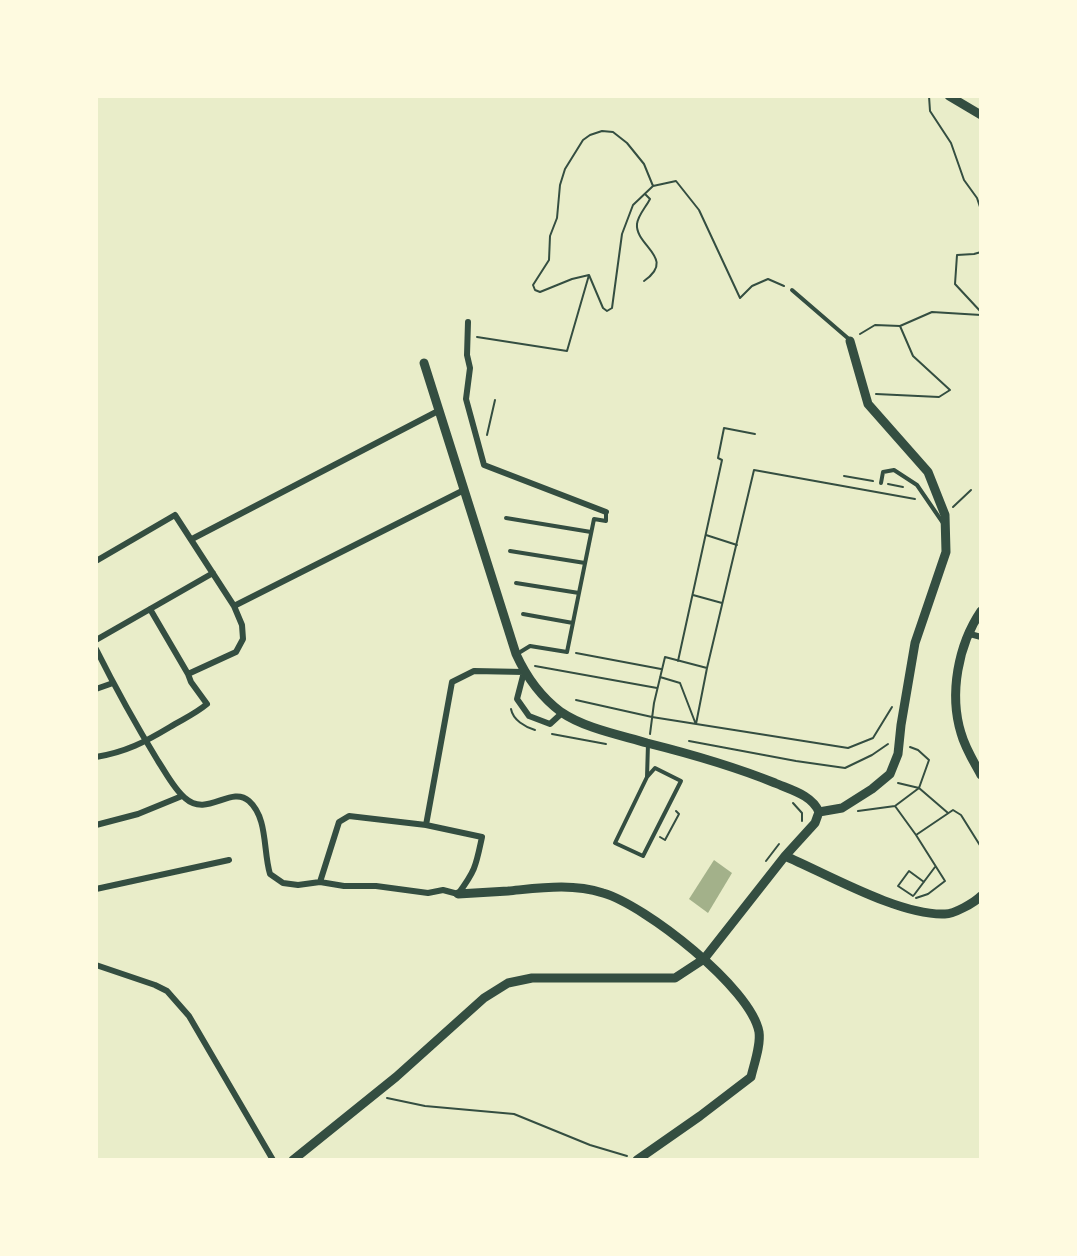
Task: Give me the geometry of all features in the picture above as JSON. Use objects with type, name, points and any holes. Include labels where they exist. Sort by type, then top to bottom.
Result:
[{"type":"street","points":[[949,96],[981,115]]},
{"type":"street","points":[[468,322],[467,355],[470,368],[466,399],[484,465],[606,512]]},
{"type":"street","points":[[819,812],[842,808],[890,774],[898,754],[915,643],[946,552],[945,515],[928,472],[868,404],[850,341]]},
{"type":"street","points":[[294,1160],[374,1096],[484,998],[508,983],[532,978],[675,978],[704,959],[785,856],[815,823],[819,812],[815,803],[765,779],[723,763],[597,729],[562,713],[544,697],[520,663],[424,363]]},
{"type":"street","points":[[192,539],[440,410]]},
{"type":"street","points":[[234,606],[464,490]]},
{"type":"street","points":[[96,561],[175,515],[234,606],[242,625],[243,639],[237,652],[188,674]]},
{"type":"street","points":[[96,640],[213,573]]},
{"type":"street","points":[[96,757],[146,742],[196,713],[207,704],[191,682],[150,609]]},
{"type":"street","points":[[981,612],[965,645],[956,681],[956,708],[961,734],[981,776]]},
{"type":"street","points":[[970,634],[981,637]]},
{"type":"street","points":[[96,649],[146,742],[182,796],[191,804],[206,805],[237,795],[246,798],[262,821],[265,858],[270,874],[283,883],[298,885],[320,882],[428,893],[443,890],[458,894],[558,886],[602,892],[628,903],[704,959],[744,1002],[755,1019],[760,1035],[751,1077],[637,1160]]},
{"type":"street","points":[[520,663],[518,699],[529,716],[550,724],[562,713]]},
{"type":"street","points":[[426,825],[452,682],[474,671],[520,663]]},
{"type":"street","points":[[96,689],[113,683]]},
{"type":"street","points":[[96,825],[138,814],[182,796]]},
{"type":"street","points":[[320,882],[339,822],[349,816],[426,825],[482,837],[478,862],[473,874],[458,894]]},
{"type":"street","points":[[785,856],[890,902],[917,911],[947,914],[975,903],[981,896]]},
{"type":"street","points":[[96,889],[229,860]]},
{"type":"street","points":[[96,965],[167,991],[189,1016],[273,1160]]},
{"type":"lane","points":[[792,290],[850,341]]},
{"type":"lane","points":[[881,483],[882,472],[894,470],[917,485],[945,526]]},
{"type":"lane","points":[[520,663],[530,646],[567,652],[594,519],[606,521],[606,512]]},
{"type":"lane","points":[[506,518],[591,532]]},
{"type":"lane","points":[[510,551],[585,563]]},
{"type":"lane","points":[[516,583],[579,593]]},
{"type":"lane","points":[[523,614],[573,622]]},
{"type":"lane","points":[[647,777],[648,743]]},
{"type":"lane","points":[[655,768],[681,782],[668,807],[643,856],[615,843],[647,777],[655,768]]},
{"type":"path","points":[[929,96],[930,111],[951,143],[964,180],[977,198],[981,210]]},
{"type":"path","points":[[589,275],[540,292],[535,290],[533,285],[549,260],[550,237],[556,218],[560,185],[565,169],[579,146],[590,135],[602,131],[613,132],[627,143],[644,164],[653,186]]},
{"type":"path","points":[[589,275],[603,308],[607,311],[612,308],[622,234],[633,205],[653,186],[676,181],[699,210],[740,298],[752,286],[768,279],[792,290]]},
{"type":"path","points":[[644,281],[655,272],[656,266],[654,254],[639,235],[636,226],[640,214],[650,199],[645,194]]},
{"type":"path","points":[[981,252],[957,255],[955,284],[981,314]]},
{"type":"path","points":[[468,335],[567,351],[589,275]]},
{"type":"path","points":[[850,341],[875,325],[900,326],[932,312],[981,314]]},
{"type":"path","points":[[864,393],[939,397],[950,390],[913,356],[900,326]]},
{"type":"path","points":[[482,455],[495,400]]},
{"type":"path","points":[[678,661],[722,460],[718,458],[724,428],[755,434]]},
{"type":"path","points":[[696,723],[754,470],[927,501]]},
{"type":"path","points":[[844,476],[920,490]]},
{"type":"path","points":[[945,515],[971,490]]},
{"type":"path","points":[[706,535],[737,545]]},
{"type":"path","points":[[693,595],[723,603]]},
{"type":"path","points":[[567,652],[662,669]]},
{"type":"path","points":[[648,743],[657,688],[665,657],[707,668]]},
{"type":"path","points":[[520,663],[657,688]]},
{"type":"path","points":[[660,677],[680,683],[696,723]]},
{"type":"path","points":[[576,700],[652,717],[848,748],[873,738],[891,708]]},
{"type":"path","points":[[683,740],[845,768],[879,750],[900,731]]},
{"type":"path","points":[[849,804],[858,811],[895,806],[919,788],[929,760],[918,750],[899,741]]},
{"type":"path","points":[[884,779],[919,788],[948,813]]},
{"type":"path","points":[[790,800],[802,813],[802,821],[798,826]]},
{"type":"path","points":[[895,806],[945,881],[928,894],[910,900],[935,867]]},
{"type":"path","points":[[654,834],[665,840],[679,814],[668,807]]},
{"type":"path","points":[[916,835],[953,810],[961,815],[981,848]]},
{"type":"path","points":[[760,869],[779,844]]},
{"type":"path","points":[[913,896],[898,886],[909,871],[924,882]]},
{"type":"path","points":[[374,1096],[425,1106],[514,1114],[590,1145],[637,1160]]},
{"type":"shaded area","points":[[714,860],[732,873],[708,913],[689,899]]}]
